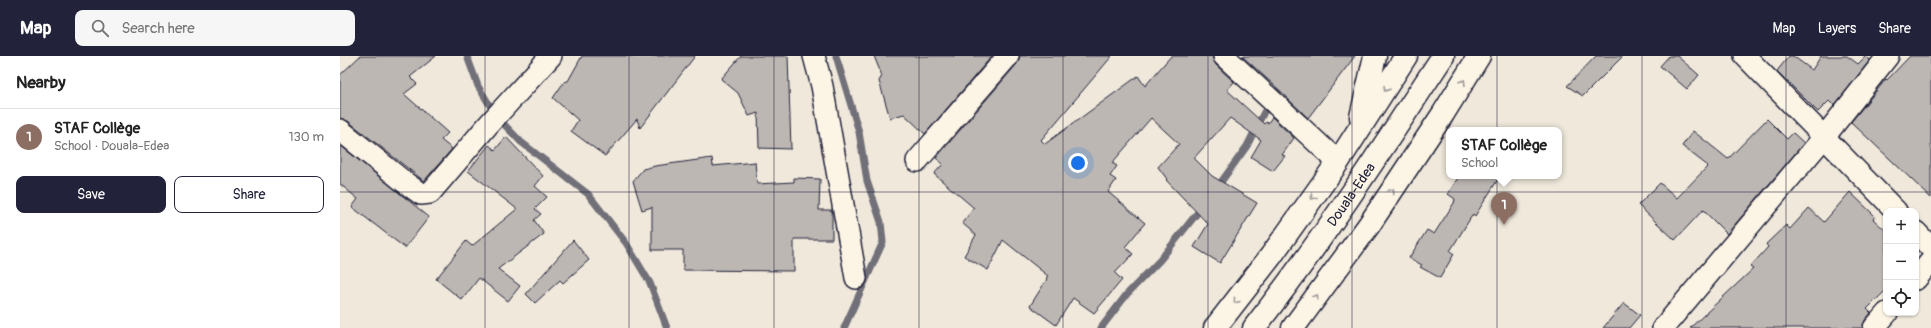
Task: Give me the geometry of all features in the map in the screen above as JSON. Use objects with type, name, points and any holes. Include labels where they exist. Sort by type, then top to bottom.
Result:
[{"type":"main road","points":[[1356,135],[1375,56]]},
{"type":"main road","points":[[1215,328],[1271,256],[1338,162],[1406,56]]},
{"type":"main road","name":"Douala-Edea","points":[[1254,328],[1352,196],[1443,56]]},
{"type":"main road","points":[[1292,328],[1370,225],[1479,56]]},
{"type":"street","points":[[340,130],[421,194],[430,193],[488,125],[551,56]]},
{"type":"street","points":[[814,56],[822,86],[856,278]]},
{"type":"street","points":[[917,161],[1008,56]]},
{"type":"street","points":[[1224,56],[1338,162]]},
{"type":"street","points":[[1745,56],[1825,136],[1893,208]]},
{"type":"street","points":[[1663,328],[1825,136],[1888,56]]},
{"type":"street","points":[[1919,235],[1931,248]]},
{"type":"street","points":[[1919,275],[1931,261]]},
{"type":"street","points":[[1874,328],[1884,316]]},
{"type":"building","points":[[360,56],[436,56],[410,77],[417,84],[404,94],[448,133],[441,140],[452,149],[424,181],[348,121],[340,118],[340,75]]},
{"type":"building","points":[[582,56],[695,56],[640,128],[637,119],[605,156],[571,131],[578,120],[553,98],[564,82],[568,81]]},
{"type":"building","points":[[741,56],[788,56],[791,149],[759,148],[758,113],[749,116],[738,93],[721,79]]},
{"type":"building","points":[[874,56],[992,56],[925,134],[904,114],[890,118],[879,81],[882,76]]},
{"type":"building","points":[[1020,56],[1112,56],[1041,140],[1045,144],[1138,76],[1145,86],[1171,56],[1212,56],[1216,65],[1234,82],[1227,90],[1264,124],[1266,122],[1268,123],[1272,117],[1294,138],[1282,155],[1285,156],[1273,171],[1251,157],[1261,140],[1230,118],[1194,158],[1212,176],[1257,203],[1220,263],[1194,247],[1208,224],[1166,180],[1167,179],[1158,167],[1179,144],[1151,118],[1112,163],[1117,166],[1110,176],[1116,180],[1108,192],[1145,223],[1125,247],[1133,254],[1115,273],[1122,280],[1094,313],[1073,298],[1056,325],[1030,306],[1048,276],[1003,240],[988,270],[964,256],[976,235],[962,223],[974,208],[934,174],[943,164],[936,158],[1017,64]]},
{"type":"building","points":[[1242,56],[1355,56],[1308,118]]},
{"type":"building","points":[[1596,56],[1623,56],[1583,96],[1567,86]]},
{"type":"building","points":[[1669,56],[1677,56],[1699,75],[1687,89],[1660,66]]},
{"type":"building","points":[[1789,56],[1793,56],[1812,70],[1821,56],[1847,56],[1858,64],[1866,56],[1870,60],[1834,106],[1829,101],[1818,112],[1777,71]]},
{"type":"building","points":[[1910,56],[1931,56],[1931,198],[1851,122],[1886,79],[1887,80]]},
{"type":"building","points":[[1767,119],[1787,139],[1793,133],[1804,143],[1727,234],[1703,210],[1675,240],[1638,205],[1660,183],[1677,198],[1708,166],[1682,146],[1693,131],[1728,159]]},
{"type":"building","points":[[506,137],[543,176],[535,186],[547,197],[535,209],[541,214],[534,220],[544,234],[498,269],[520,286],[508,301],[479,278],[462,300],[436,279],[466,241],[472,246],[517,209],[468,171],[489,145],[495,150]]},
{"type":"building","points":[[340,145],[429,217],[405,248],[352,207],[358,199],[340,184]]},
{"type":"building","points":[[712,158],[713,166],[755,162],[757,184],[794,182],[794,178],[820,179],[819,210],[832,210],[832,239],[794,239],[794,271],[683,270],[683,250],[652,250],[652,207],[642,210],[633,181],[643,169]]},
{"type":"building","points":[[1457,179],[1498,179],[1475,216],[1473,214],[1450,251],[1454,254],[1440,278],[1420,267],[1422,265],[1409,258],[1427,230],[1434,234],[1454,203],[1455,199],[1448,194]]},
{"type":"building","points":[[1850,192],[1875,216],[1873,219],[1883,228],[1883,293],[1867,309],[1871,313],[1865,320],[1862,328],[1690,328],[1753,269],[1750,267],[1768,247],[1766,244],[1786,225],[1790,229],[1809,208],[1824,222]]},
{"type":"building","points":[[573,240],[589,260],[563,283],[560,280],[535,303],[526,294]]},
{"type":"building","points":[[1624,303],[1640,315],[1629,328],[1603,328]]},
{"type":"waterway","points":[[467,56],[478,86],[497,117],[521,142],[588,194],[626,243],[650,283],[667,328]]},
{"type":"waterway","points":[[836,56],[859,132],[867,181],[881,222],[883,242],[844,328]]},
{"type":"waterway","points":[[1216,189],[1247,146],[1264,112],[1285,82]]},
{"type":"waterway","points":[[1101,328],[1127,294],[1160,260],[1202,207]]},
{"type":"place","name":"STAF Collège","points":[[1504,225]]}]
